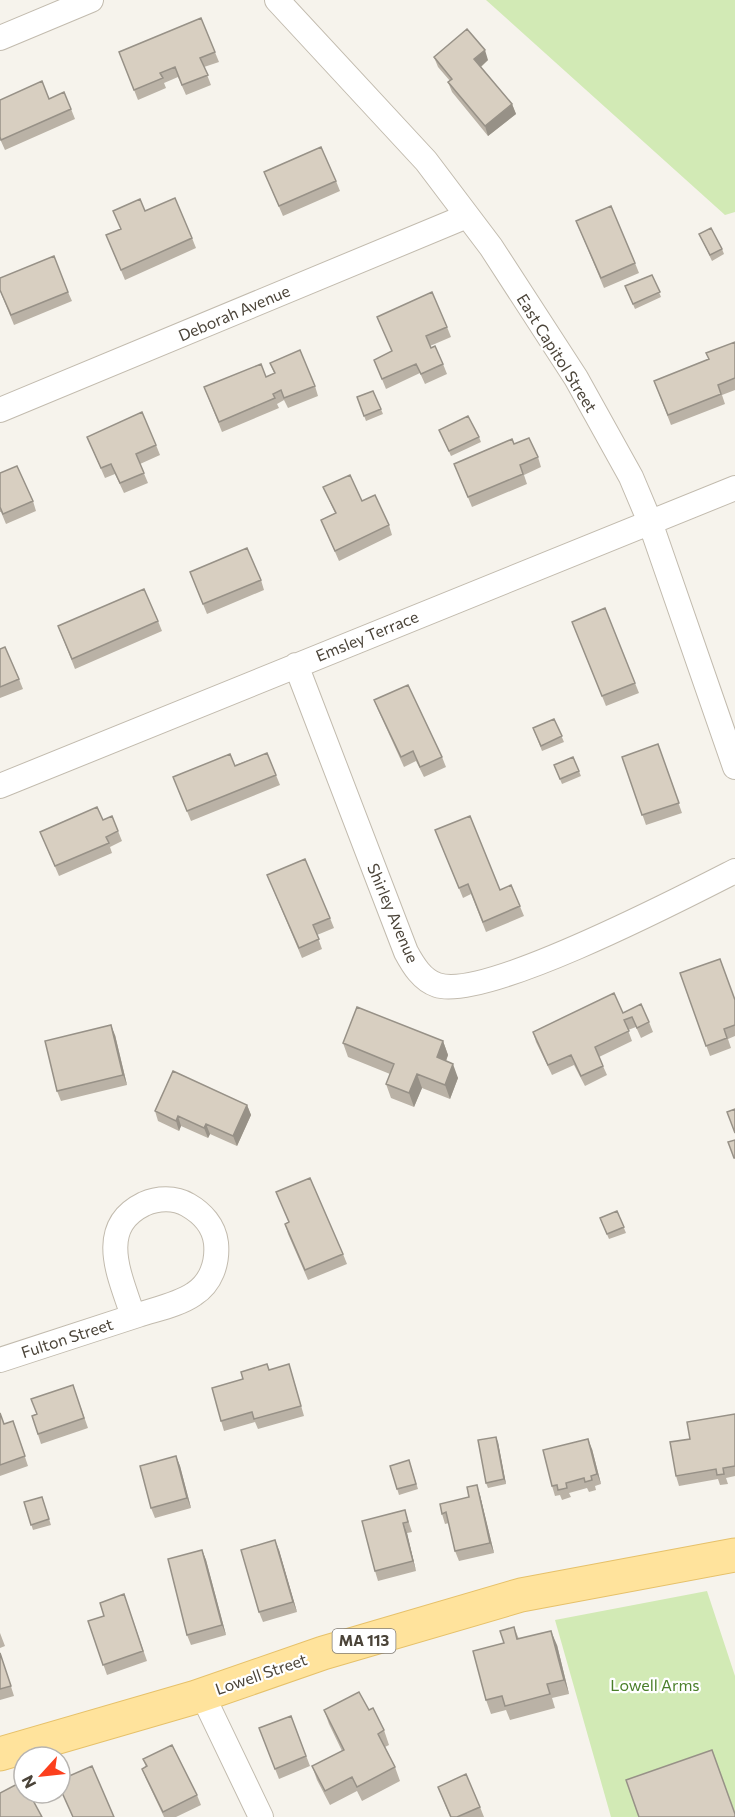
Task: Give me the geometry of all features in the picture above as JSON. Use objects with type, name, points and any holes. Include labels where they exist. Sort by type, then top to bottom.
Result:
[{"type":"main road","name":"Lowell Street","points":[[0,1754],[202,1694],[323,1653],[521,1595],[735,1555]]},
{"type":"street","points":[[0,38],[91,0]]},
{"type":"street","name":"East Capitol Street","points":[[276,0],[426,161],[467,216],[576,378],[631,477],[650,522],[735,767]]},
{"type":"street","name":"Deborah Avenue","points":[[0,410],[467,216]]},
{"type":"street","name":"Emsley Terrace","points":[[0,786],[735,488]]},
{"type":"street","name":"Shirley Avenue","points":[[296,665],[406,952],[422,976],[436,985],[454,987],[490,981],[585,944],[735,871]]},
{"type":"street","name":"Fulton Street","points":[[0,1360],[133,1316],[194,1294],[206,1283],[214,1269],[217,1253],[215,1237],[209,1222],[198,1210],[184,1202],[168,1199],[152,1201],[135,1209],[123,1221],[115,1238],[114,1256],[133,1316]]},
{"type":"street","points":[[202,1694],[261,1817]]},
{"type":"green space","points":[[486,0],[735,0],[735,212],[725,215]]},
{"type":"green space","name":"Lowell Arms","points":[[707,1591],[735,1676],[735,1817],[611,1817],[555,1620]]},
{"type":"building","points":[[201,18],[215,52],[200,58],[208,75],[182,85],[175,67],[160,73],[163,78],[134,90],[119,52]]},
{"type":"building","points":[[467,29],[485,50],[474,59],[512,104],[485,126],[448,82],[452,79],[434,57]]},
{"type":"building","points":[[42,81],[49,99],[64,92],[71,109],[1,140],[0,100]]},
{"type":"building","points":[[321,147],[336,181],[279,206],[264,172]]},
{"type":"building","points":[[175,198],[192,238],[121,270],[106,235],[121,229],[113,211],[140,199],[145,211]]},
{"type":"building","points":[[611,206],[635,263],[601,278],[576,221]]},
{"type":"building","points":[[711,228],[722,249],[710,255],[699,234]]},
{"type":"building","points":[[54,256],[68,292],[11,315],[0,290],[0,278]]},
{"type":"building","points":[[652,275],[660,292],[633,304],[625,286]]},
{"type":"building","points":[[432,292],[447,327],[426,336],[431,348],[435,346],[443,364],[421,374],[416,364],[382,379],[374,360],[392,351],[377,317]]},
{"type":"building","points":[[735,342],[735,378],[718,385],[721,394],[668,415],[654,381],[709,359],[706,353]]},
{"type":"building","points":[[300,350],[315,386],[284,398],[281,390],[273,394],[275,398],[219,422],[204,387],[261,364],[266,377],[275,373],[270,363]]},
{"type":"building","points":[[373,391],[381,409],[364,416],[357,397]]},
{"type":"building","points":[[142,412],[156,445],[136,454],[144,473],[120,483],[111,464],[101,468],[87,437]]},
{"type":"building","points":[[468,416],[479,437],[449,451],[439,430]]},
{"type":"building","points":[[529,438],[538,457],[520,465],[523,474],[468,497],[454,464],[512,439],[514,444]]},
{"type":"building","points":[[17,466],[33,501],[3,514],[0,507],[0,473]]},
{"type":"building","points":[[350,475],[362,501],[375,495],[389,525],[335,551],[321,520],[336,513],[323,487]]},
{"type":"building","points":[[247,548],[261,580],[203,604],[190,572]]},
{"type":"building","points":[[144,589],[158,621],[72,659],[58,626]]},
{"type":"building","points":[[605,608],[635,683],[602,696],[572,622]]},
{"type":"building","points":[[5,647],[19,679],[0,687],[0,649]]},
{"type":"building","points":[[408,685],[442,757],[420,767],[413,751],[401,757],[374,700]]},
{"type":"building","points":[[554,719],[562,736],[541,746],[533,728]]},
{"type":"building","points":[[658,744],[679,803],[642,815],[622,757]]},
{"type":"building","points":[[267,753],[276,775],[187,811],[173,777],[230,754],[235,766]]},
{"type":"building","points":[[573,757],[579,771],[560,779],[554,765]]},
{"type":"building","points":[[97,807],[103,820],[112,816],[118,831],[106,837],[109,843],[55,866],[40,832]]},
{"type":"building","points":[[470,816],[500,890],[511,885],[520,906],[483,922],[468,884],[459,888],[435,830]]},
{"type":"building","points":[[305,859],[330,918],[313,925],[319,939],[299,948],[267,875]]},
{"type":"building","points":[[720,959],[735,1000],[735,1025],[724,1029],[727,1038],[706,1046],[680,973]]},
{"type":"building","points":[[614,993],[623,1013],[641,1004],[649,1022],[637,1028],[632,1017],[624,1020],[629,1031],[595,1047],[603,1066],[581,1076],[571,1055],[548,1065],[533,1032]]},
{"type":"building","points":[[357,1007],[443,1041],[437,1057],[453,1064],[445,1085],[417,1074],[409,1093],[386,1084],[394,1064],[343,1043]]},
{"type":"building","points":[[111,1025],[123,1075],[57,1091],[45,1041]]},
{"type":"building","points":[[173,1071],[247,1105],[233,1136],[206,1124],[204,1128],[178,1116],[176,1121],[155,1111]]},
{"type":"building","points":[[735,1109],[735,1133],[727,1112]]},
{"type":"building","points":[[735,1140],[735,1158],[734,1158],[728,1142]]},
{"type":"building","points":[[310,1178],[343,1254],[305,1270],[285,1224],[289,1222],[276,1192]]},
{"type":"building","points":[[617,1211],[624,1227],[607,1234],[600,1218]]},
{"type":"building","points":[[267,1364],[269,1370],[289,1364],[301,1406],[254,1419],[252,1412],[221,1421],[212,1388],[243,1379],[241,1372]]},
{"type":"building","points":[[73,1385],[84,1418],[38,1434],[32,1416],[37,1414],[31,1399]]},
{"type":"building","points":[[0,1413],[4,1424],[13,1421],[25,1456],[0,1465]]},
{"type":"building","points":[[735,1414],[735,1466],[723,1468],[724,1474],[717,1475],[716,1469],[676,1476],[670,1442],[690,1439],[687,1422]]},
{"type":"building","points":[[496,1437],[504,1479],[486,1483],[478,1440]]},
{"type":"building","points":[[588,1439],[597,1474],[591,1476],[592,1480],[585,1482],[584,1478],[566,1483],[567,1488],[558,1490],[557,1485],[552,1486],[543,1450]]},
{"type":"building","points":[[176,1456],[187,1498],[151,1508],[140,1466]]},
{"type":"building","points":[[409,1460],[416,1484],[397,1489],[390,1466]]},
{"type":"building","points":[[477,1485],[490,1543],[455,1551],[446,1512],[442,1514],[440,1504],[469,1497],[467,1487]]},
{"type":"building","points":[[42,1497],[49,1519],[31,1525],[24,1502]]},
{"type":"building","points":[[405,1510],[408,1522],[403,1523],[413,1561],[375,1571],[362,1521]]},
{"type":"building","points":[[275,1540],[293,1602],[259,1612],[241,1550]]},
{"type":"building","points":[[202,1550],[222,1625],[187,1635],[168,1559]]},
{"type":"building","points":[[124,1594],[143,1651],[103,1665],[88,1621],[104,1616],[100,1603]]},
{"type":"building","points":[[514,1627],[517,1639],[551,1631],[564,1680],[547,1684],[550,1694],[505,1706],[502,1696],[486,1700],[473,1651],[504,1643],[500,1631]]},
{"type":"building","points":[[0,1653],[11,1686],[0,1689]]},
{"type":"building","points":[[359,1692],[369,1710],[373,1708],[384,1730],[378,1734],[395,1767],[357,1787],[352,1777],[325,1791],[312,1766],[344,1750],[324,1710]]},
{"type":"building","points":[[291,1716],[306,1756],[275,1769],[259,1728]]},
{"type":"building","points":[[172,1745],[197,1795],[163,1812],[142,1769],[147,1766],[143,1759]]},
{"type":"building","points":[[712,1750],[735,1817],[639,1817],[626,1780]]},
{"type":"building","points":[[92,1766],[114,1817],[73,1817],[68,1805],[72,1805],[72,1775]]},
{"type":"building","points":[[466,1774],[480,1807],[457,1817],[451,1817],[438,1787]]},
{"type":"building","points":[[12,1787],[12,1805],[36,1805],[42,1817],[0,1817],[0,1793]]}]
